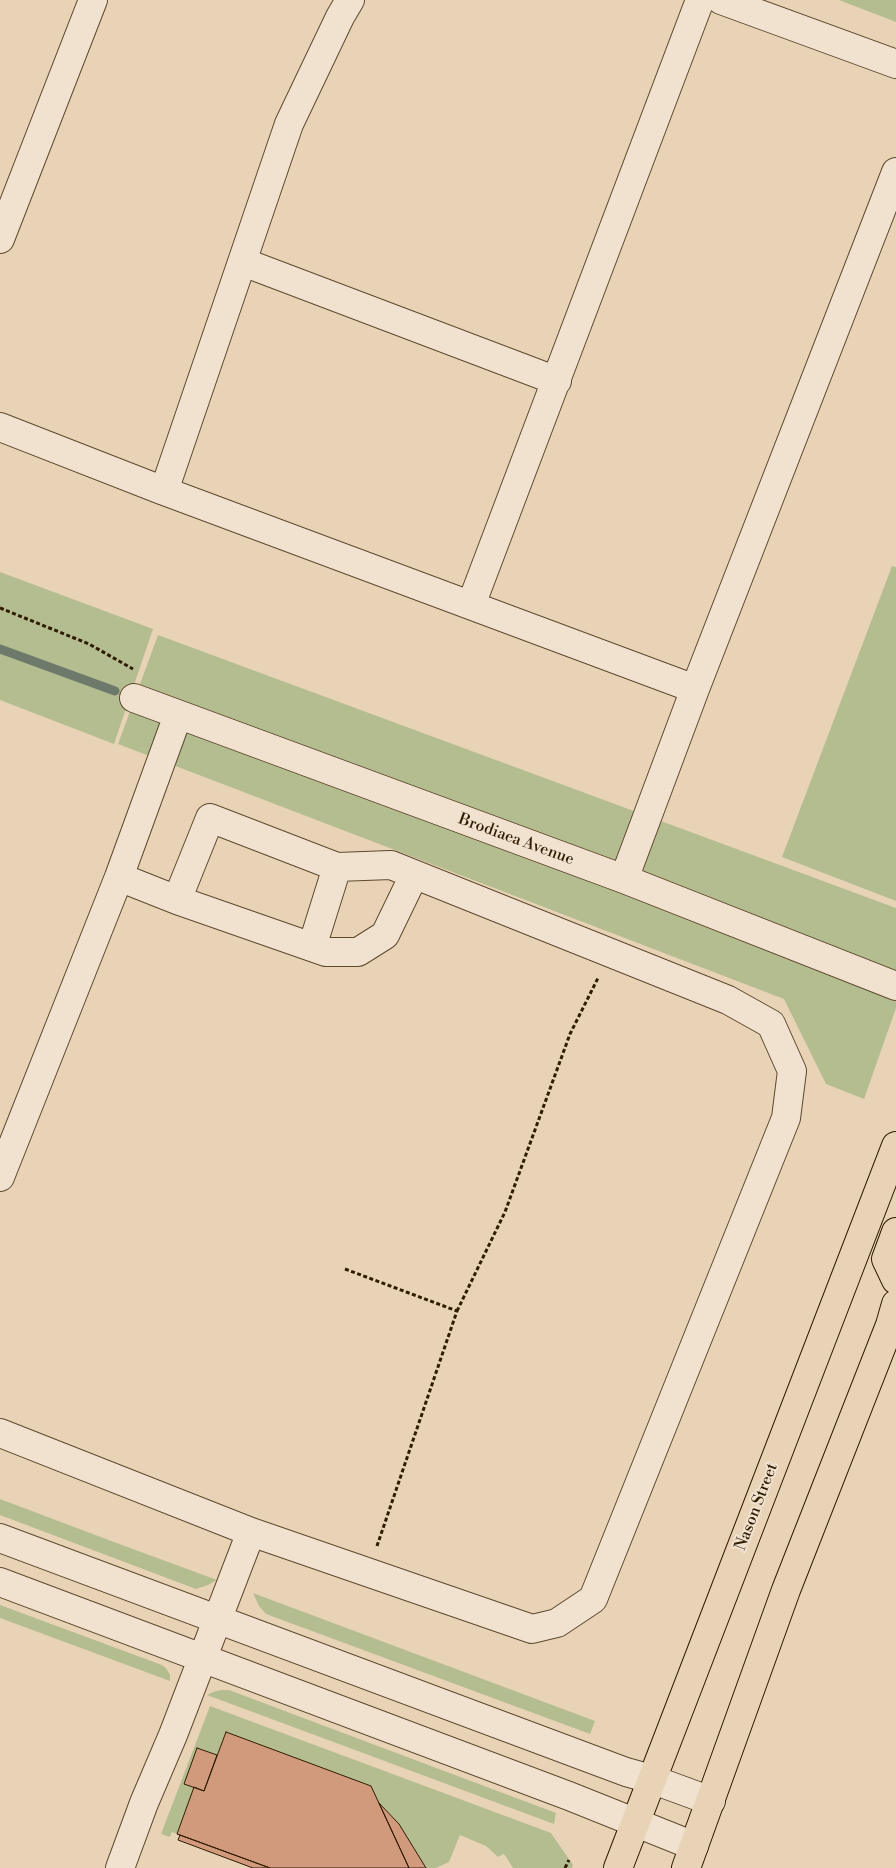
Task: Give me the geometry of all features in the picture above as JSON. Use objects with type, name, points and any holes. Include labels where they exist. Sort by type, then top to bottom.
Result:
[{"type":"main road","name":"Nason Street","points":[[618,1868],[896,1146]]},
{"type":"main road","points":[[896,1232],[886,1259],[896,1280]]},
{"type":"main road","points":[[690,1857],[786,1590],[890,1325],[896,1304]]},
{"type":"street","points":[[0,238],[93,0]]},
{"type":"street","points":[[164,491],[289,124],[350,0]]},
{"type":"street","points":[[471,605],[700,0]]},
{"type":"street","points":[[721,0],[896,64]]},
{"type":"street","points":[[624,880],[695,689],[896,172]]},
{"type":"street","points":[[243,262],[556,381]]},
{"type":"street","points":[[0,427],[164,491],[695,689]]},
{"type":"street","name":"Brodiaea Avenue","points":[[136,685],[178,715],[624,880],[896,986]]},
{"type":"street","points":[[0,1177],[118,877],[178,715]]},
{"type":"street","points":[[0,1433],[251,1532],[368,1573],[532,1628],[557,1623],[593,1598],[786,1118],[792,1071],[772,1024],[728,1000],[390,865],[337,867],[210,818],[176,900]]},
{"type":"street","points":[[312,947],[337,867]]},
{"type":"street","points":[[118,877],[176,900],[326,952],[358,952],[385,935],[414,875]]},
{"type":"street","points":[[120,1868],[144,1802],[173,1735],[251,1532]]},
{"type":"street","points":[[0,1538],[626,1772],[652,1779],[711,1801]]},
{"type":"street","points":[[0,1582],[203,1657],[635,1822],[690,1857]]},
{"type":"path","points":[[0,608],[90,644],[136,685]]},
{"type":"path","points":[[368,1573],[457,1311],[505,1212],[570,1034],[610,953]]},
{"type":"path","points":[[345,1270],[457,1311]]},
{"type":"path","points":[[565,1868],[570,1860]]},
{"type":"green space","points":[[839,0],[896,0],[896,22]]},
{"type":"green space","points":[[892,566],[896,567],[896,901],[782,857]]},
{"type":"green space","points":[[0,572],[153,629],[114,744],[0,700]]},
{"type":"green space","points":[[158,635],[896,908],[896,1008],[864,1099],[826,1084],[784,999],[118,744]]},
{"type":"green space","points":[[0,1499],[217,1580],[196,1589],[0,1515]]},
{"type":"green space","points":[[253,1593],[595,1721],[590,1734],[266,1614],[259,1606]]},
{"type":"green space","points":[[0,1605],[162,1665],[170,1675],[170,1681],[0,1618]]},
{"type":"green space","points":[[221,1690],[229,1690],[556,1813],[554,1824],[207,1695]]},
{"type":"green space","points":[[210,1706],[551,1833],[573,1865],[572,1868],[513,1868],[505,1855],[503,1854],[498,1857],[486,1846],[460,1835],[449,1862],[436,1868],[426,1868],[399,1824],[379,1803],[371,1786],[226,1732],[217,1755],[198,1748],[194,1787],[177,1834],[172,1832],[170,1837],[161,1834]]},
{"type":"building","points":[[226,1732],[371,1786],[409,1868],[270,1868],[177,1834],[194,1787],[204,1791]]},
{"type":"building","points":[[197,1748],[217,1755],[204,1791],[184,1784]]},
{"type":"building","points":[[379,1803],[399,1824],[426,1868],[409,1868]]},
{"type":"building","points":[[180,1835],[270,1868],[253,1868],[178,1840]]},
{"type":"waterway","points":[[0,649],[115,691]]}]
